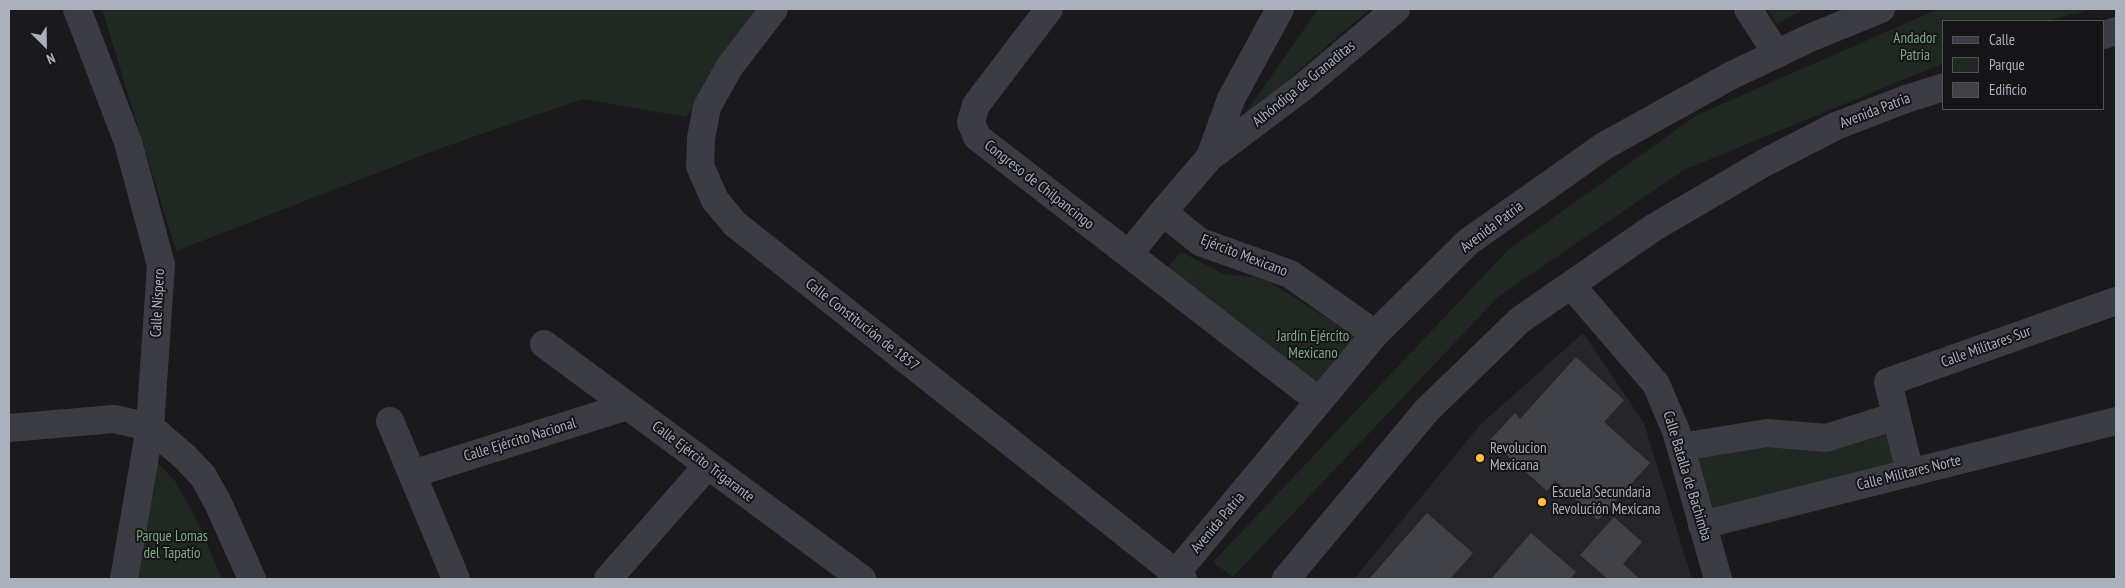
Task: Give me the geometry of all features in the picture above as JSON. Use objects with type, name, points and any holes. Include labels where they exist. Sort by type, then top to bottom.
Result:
[{"type":"street","name":"Calle Níspero","points":[[77,9],[128,142],[161,265],[150,427],[124,579]]},
{"type":"street","name":"Calle Constitución de 1857","points":[[774,9],[730,66],[707,107],[701,138],[700,166],[715,200],[735,224],[1177,577]]},
{"type":"street","name":"Congreso de Chilpancingo","points":[[1049,9],[976,105],[972,113],[973,131],[977,137],[1129,254]]},
{"type":"street","name":"Alhóndiga de Granaditas","points":[[1210,157],[1230,99],[1280,9]]},
{"type":"street","name":"Alhóndiga de Granaditas","points":[[1129,254],[1210,157],[1304,87],[1396,9]]},
{"type":"street","points":[[1748,9],[1777,54]]},
{"type":"street","name":"Avenida Patria","points":[[1177,577],[1375,334],[1468,242],[1604,146],[1730,76],[1777,54],[1845,15],[1881,9]]},
{"type":"street","name":"Avenida Patria","points":[[1286,579],[1427,410],[1520,320],[1653,228],[1764,163],[1836,126],[1942,87]]},
{"type":"street","name":"Ejército Mexicano","points":[[1163,212],[1200,242],[1290,274],[1375,334]]},
{"type":"street","points":[[1129,254],[1319,401]]},
{"type":"street","name":"Calle Batalla de Bachimba","points":[[1571,285],[1656,384],[1676,431],[1718,579]]},
{"type":"street","name":"Calle Militares Sur","points":[[1910,473],[1888,382],[2116,301]]},
{"type":"street","name":"Calle Ejército Trigarante","points":[[544,344],[862,579]]},
{"type":"street","name":"Calle Ejército Nacional","points":[[412,474],[628,406]]},
{"type":"street","points":[[1681,447],[1767,433],[1826,438],[1896,416]]},
{"type":"street","points":[[9,428],[114,419],[150,427],[185,457],[203,476],[218,503],[252,579]]},
{"type":"street","points":[[390,421],[456,579]]},
{"type":"street","name":"Calle Militares Norte","points":[[1702,525],[2116,421]]},
{"type":"street","points":[[608,579],[708,465]]},
{"type":"shaded area","name":"Escuela Secundaria Revolución Mexicana","points":[[1583,333],[1644,423],[1692,579],[1354,579],[1480,425]]},
{"type":"green space","points":[[102,9],[770,9],[686,117],[583,99],[444,147],[176,251]]},
{"type":"green space","points":[[1318,9],[1370,9],[1283,84],[1247,111]]},
{"type":"green space","points":[[1767,9],[1805,9],[1777,24]]},
{"type":"green space","name":"Andador Patria","points":[[1938,9],[2092,9],[2051,20],[1942,20],[1942,64],[1684,170],[1499,296],[1233,577],[1213,562],[1508,250],[1697,115]]},
{"type":"green space","name":"Jardín Ejército Mexicano","points":[[1181,252],[1224,274],[1263,278],[1360,339],[1320,388],[1164,271]]},
{"type":"green space","points":[[1896,416],[1909,467],[1702,525],[1682,453]]},
{"type":"green space","name":"Parque Lomas del Tapatío","points":[[154,459],[175,481],[198,522],[222,579],[132,579]]},
{"type":"building","points":[[1576,357],[1624,400],[1604,422],[1650,463],[1598,520],[1555,481],[1547,491],[1490,440],[1515,413],[1520,419]]},
{"type":"building","points":[[1427,513],[1473,553],[1450,579],[1369,579]]},
{"type":"building","points":[[1614,517],[1642,542],[1623,564],[1640,579],[1608,579],[1580,555]]},
{"type":"building","points":[[1531,533],[1576,572],[1570,579],[1491,579]]},
{"type":"place","name":"Revolucion Mexicana","points":[[1480,458]]},
{"type":"place","name":"Escuela Secundaria Revolución Mexicana","points":[[1542,502]]}]
